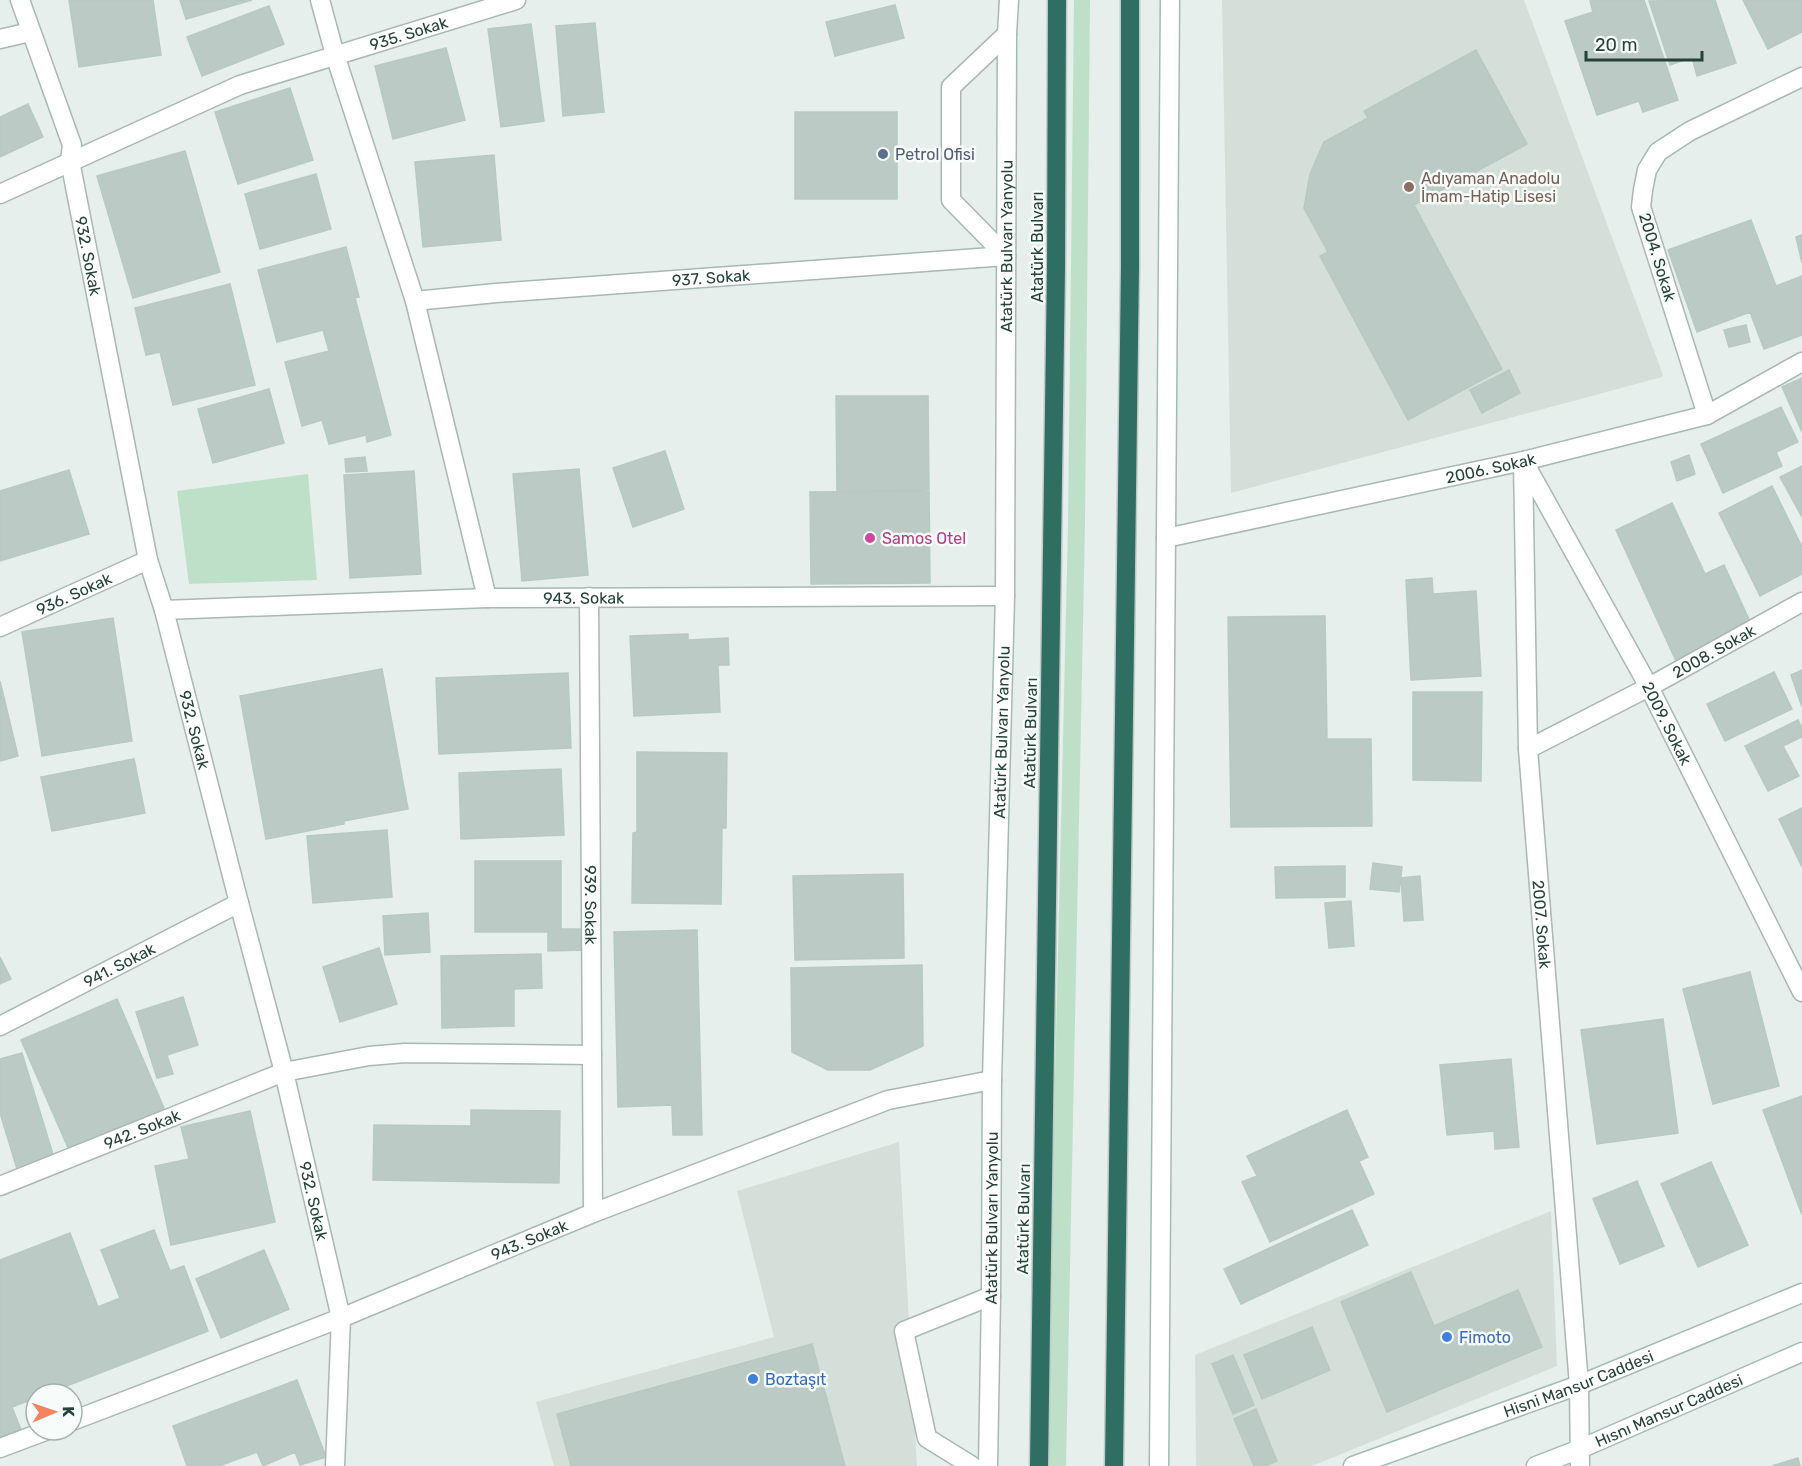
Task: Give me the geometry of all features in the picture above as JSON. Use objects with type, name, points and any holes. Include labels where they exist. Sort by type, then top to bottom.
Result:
[{"type":"highway","name":"Atatürk Bulvarı","points":[[1040,1466],[1056,256],[1057,0]]},
{"type":"highway","points":[[1114,1466],[1130,267],[1130,0]]},
{"type":"street","name":"932. Sokak","points":[[20,0],[72,145],[70,161],[148,560],[164,610],[284,1072],[341,1318],[335,1466]]},
{"type":"street","points":[[320,0],[335,55],[416,301],[487,598]]},
{"type":"street","name":"935. Sokak","points":[[70,161],[240,85],[516,0]]},
{"type":"street","name":"Atatürk Bulvarı Yanyolu","points":[[988,1466],[992,1296],[992,1080],[1005,596],[1009,0]]},
{"type":"street","points":[[1159,1466],[1170,0]]},
{"type":"street","points":[[0,39],[30,32]]},
{"type":"street","points":[[1006,256],[951,200],[951,87],[1007,34]]},
{"type":"street","name":"2004. Sokak","points":[[1707,415],[1641,207],[1647,170],[1658,152],[1690,131],[1802,77]]},
{"type":"street","points":[[0,194],[70,161]]},
{"type":"street","name":"937. Sokak","points":[[416,301],[496,293],[1006,256]]},
{"type":"street","name":"2006. Sokak","points":[[1166,538],[1523,460],[1707,415],[1802,362]]},
{"type":"street","name":"2009. Sokak","points":[[1523,460],[1649,687],[1802,992]]},
{"type":"street","name":"2007. Sokak","points":[[1523,460],[1528,749],[1579,1385],[1580,1458]]},
{"type":"street","name":"936. Sokak","points":[[0,627],[148,560]]},
{"type":"street","name":"943. Sokak","points":[[164,610],[487,598],[1005,596]]},
{"type":"street","name":"939. Sokak","points":[[589,597],[593,1212]]},
{"type":"street","name":"2008. Sokak","points":[[1528,749],[1649,687],[1802,602]]},
{"type":"street","name":"941. Sokak","points":[[0,1026],[239,903]]},
{"type":"street","name":"942. Sokak","points":[[0,1186],[284,1072],[369,1056],[405,1053],[592,1055]]},
{"type":"street","name":"943. Sokak","points":[[84,1416],[341,1318],[593,1212],[888,1100],[992,1080]]},
{"type":"street","name":"Hisni Mansur Caddesi","points":[[1353,1466],[1579,1385],[1802,1293]]},
{"type":"street","points":[[972,1466],[927,1438],[904,1331],[992,1296]]},
{"type":"street","name":"Hısnı Mansur Caddesi","points":[[1536,1466],[1580,1458],[1802,1352]]},
{"type":"street","points":[[0,1448],[24,1439]]},
{"type":"shaded area","name":"Adıyaman Anadolu İmam-Hatip Lisesi","points":[[1222,0],[1524,0],[1662,377],[1231,493]]},
{"type":"shaded area","points":[[899,1142],[917,1466],[554,1466],[536,1402],[774,1337],[737,1191]]},
{"type":"shaded area","points":[[1551,1211],[1557,1366],[1312,1466],[1196,1466],[1195,1355]]},
{"type":"green space","points":[[1074,0],[1090,0],[1085,525],[1066,1466],[1046,1466],[1068,526]]},
{"type":"green space","points":[[308,474],[317,580],[189,584],[177,491]]},
{"type":"building","points":[[69,0],[153,0],[161,55],[79,67]]},
{"type":"building","points":[[180,0],[252,0],[186,19]]},
{"type":"building","points":[[1644,0],[1678,100],[1643,112],[1639,101],[1597,115],[1565,21],[1593,12],[1590,1]]},
{"type":"building","points":[[1715,0],[1736,63],[1697,76],[1692,57],[1670,65],[1649,1]]},
{"type":"building","points":[[1743,0],[1802,0],[1802,32],[1768,49]]},
{"type":"building","points":[[895,5],[904,38],[835,56],[826,22]]},
{"type":"building","points":[[269,6],[284,44],[202,76],[187,37]]},
{"type":"building","points":[[595,23],[604,112],[563,116],[556,26]]},
{"type":"building","points":[[531,24],[544,121],[501,127],[488,29]]},
{"type":"building","points":[[446,48],[465,120],[393,139],[375,66]]},
{"type":"building","points":[[1476,50],[1527,144],[1414,205],[1502,369],[1408,420],[1320,256],[1328,252],[1304,208],[1310,174],[1324,142],[1368,118],[1364,111]]},
{"type":"building","points":[[290,88],[313,160],[238,184],[215,112]]},
{"type":"building","points":[[28,104],[43,137],[0,157],[0,117]]},
{"type":"building","points":[[795,112],[897,112],[897,199],[795,199]]},
{"type":"building","points":[[185,151],[220,272],[133,298],[97,176]]},
{"type":"building","points":[[494,155],[501,240],[423,247],[415,162]]},
{"type":"building","points":[[316,174],[331,229],[260,249],[245,194]]},
{"type":"building","points":[[1751,220],[1776,286],[1802,276],[1802,335],[1764,349],[1750,312],[1697,332],[1668,250]]},
{"type":"building","points":[[1802,235],[1802,263],[1796,237]]},
{"type":"building","points":[[346,247],[359,297],[355,298],[391,435],[367,442],[366,435],[329,444],[322,420],[302,426],[285,362],[329,351],[323,330],[277,342],[258,270]]},
{"type":"building","points":[[230,284],[255,385],[173,405],[160,352],[146,355],[135,308]]},
{"type":"building","points":[[1746,325],[1750,342],[1729,347],[1724,330]]},
{"type":"building","points":[[1509,370],[1520,393],[1482,413],[1470,390]]},
{"type":"building","points":[[1802,378],[1802,432],[1782,387]]},
{"type":"building","points":[[269,389],[284,443],[213,463],[198,409]]},
{"type":"building","points":[[836,396],[928,396],[929,490],[837,492]]},
{"type":"building","points":[[1781,407],[1798,442],[1776,452],[1782,466],[1723,493],[1701,444]]},
{"type":"building","points":[[665,451],[684,509],[633,527],[613,468]]},
{"type":"building","points":[[1689,455],[1695,474],[1677,481],[1671,462]]},
{"type":"building","points":[[365,457],[367,471],[346,472],[345,459]]},
{"type":"building","points":[[1802,466],[1802,517],[1780,477]]},
{"type":"building","points":[[579,469],[588,575],[522,581],[513,474]]},
{"type":"building","points":[[69,470],[89,534],[0,561],[0,491]]},
{"type":"building","points":[[414,471],[421,574],[350,578],[344,475]]},
{"type":"building","points":[[1772,486],[1802,547],[1802,574],[1760,596],[1719,513]]},
{"type":"building","name":"Samos Otel","points":[[929,491],[930,583],[811,584],[810,492]]},
{"type":"building","points":[[1672,503],[1705,574],[1724,565],[1752,626],[1676,661],[1616,530]]},
{"type":"building","points":[[1432,578],[1433,594],[1476,591],[1481,676],[1411,680],[1406,580]]},
{"type":"building","points":[[1325,616],[1327,739],[1371,739],[1372,826],[1231,827],[1228,617]]},
{"type":"building","points":[[113,618],[132,741],[42,756],[22,632]]},
{"type":"building","points":[[688,634],[688,640],[728,638],[729,665],[718,665],[720,712],[634,716],[630,636]]},
{"type":"building","points":[[382,669],[408,809],[266,839],[240,696]]},
{"type":"building","points":[[1802,670],[1802,707],[1791,675]]},
{"type":"building","points":[[1774,672],[1792,709],[1725,741],[1707,704]]},
{"type":"building","points":[[568,673],[571,748],[439,754],[436,678]]},
{"type":"building","points":[[0,681],[18,756],[0,761]]},
{"type":"building","points":[[1413,692],[1482,692],[1481,781],[1413,780]]},
{"type":"building","points":[[1798,720],[1802,728],[1802,737],[1783,746],[1799,776],[1768,791],[1745,746]]},
{"type":"building","points":[[637,752],[727,753],[726,828],[722,828],[721,904],[632,903],[633,833],[637,832]]},
{"type":"building","points":[[134,759],[145,813],[52,831],[41,777]]},
{"type":"building","points":[[561,769],[564,835],[461,839],[459,773]]},
{"type":"building","points":[[1802,808],[1802,867],[1779,819]]},
{"type":"building","points":[[387,830],[392,897],[313,903],[307,836]]},
{"type":"building","points":[[475,861],[561,861],[561,929],[585,929],[586,950],[548,951],[548,932],[475,932]]},
{"type":"building","points":[[1373,863],[1402,867],[1399,892],[1370,889]]},
{"type":"building","points":[[1345,866],[1345,897],[1276,898],[1275,867]]},
{"type":"building","points":[[903,874],[904,958],[795,960],[793,876]]},
{"type":"building","points":[[1420,876],[1423,920],[1404,921],[1401,878]]},
{"type":"building","points":[[1351,901],[1354,946],[1329,948],[1325,903]]},
{"type":"building","points":[[428,913],[430,952],[385,955],[383,916]]},
{"type":"building","points":[[697,930],[702,1135],[673,1135],[672,1105],[618,1107],[614,932]]},
{"type":"building","points":[[379,948],[397,1004],[340,1022],[323,967]]},
{"type":"building","points":[[541,954],[542,988],[514,989],[514,1026],[442,1028],[441,956]]},
{"type":"building","points":[[0,957],[11,979],[0,984]]},
{"type":"building","points":[[922,965],[923,1046],[870,1070],[828,1070],[792,1052],[791,968]]},
{"type":"building","points":[[1750,972],[1779,1086],[1713,1104],[1683,989]]},
{"type":"building","points":[[183,997],[198,1045],[167,1055],[173,1074],[157,1078],[136,1012]]},
{"type":"building","points":[[117,999],[164,1108],[69,1150],[21,1040]]},
{"type":"building","points":[[1663,1019],[1678,1133],[1597,1144],[1581,1030]]},
{"type":"building","points":[[22,1053],[55,1161],[18,1172],[0,1113],[0,1059]]},
{"type":"building","points":[[1511,1059],[1519,1147],[1495,1149],[1494,1131],[1447,1135],[1440,1065]]},
{"type":"building","points":[[1802,1096],[1802,1215],[1763,1110]]},
{"type":"building","points":[[471,1110],[560,1111],[559,1183],[373,1180],[374,1125],[471,1126]]},
{"type":"building","points":[[1347,1110],[1368,1157],[1359,1161],[1374,1194],[1270,1242],[1242,1182],[1257,1176],[1247,1156]]},
{"type":"building","points":[[250,1111],[275,1222],[171,1245],[155,1166],[189,1159],[181,1127]]},
{"type":"building","points":[[1711,1162],[1748,1245],[1698,1267],[1661,1184]]},
{"type":"building","points":[[1637,1181],[1664,1246],[1620,1264],[1593,1199]]},
{"type":"building","points":[[1352,1210],[1368,1245],[1241,1304],[1224,1269]]},
{"type":"building","points":[[154,1230],[170,1271],[184,1266],[208,1331],[77,1382],[24,1382],[24,1402],[12,1407],[22,1432],[0,1441],[0,1260],[70,1233],[98,1307],[120,1298],[101,1250]]},
{"type":"building","points":[[264,1250],[289,1309],[221,1338],[196,1279]]},
{"type":"building","name":"Fimoto","points":[[1411,1272],[1434,1326],[1518,1290],[1542,1347],[1387,1412],[1341,1302]]},
{"type":"building","points":[[1312,1327],[1330,1370],[1262,1399],[1244,1355]]},
{"type":"building","name":"Boztaşıt","points":[[812,1344],[845,1466],[571,1466],[557,1414]]},
{"type":"building","points":[[1233,1355],[1254,1405],[1233,1414],[1212,1364]]},
{"type":"building","points":[[297,1380],[326,1457],[300,1465],[295,1452],[263,1466],[257,1452],[219,1466],[187,1466],[173,1426]]},
{"type":"building","points":[[1256,1409],[1277,1461],[1265,1466],[1254,1466],[1234,1419]]},
{"type":"building","points":[[1798,1458],[1800,1466],[1772,1466]]},
{"type":"place","name":"Petrol Ofisi","points":[[883,154]]},
{"type":"place","name":"Adıyaman Anadolu İmam-Hatip Lisesi","points":[[1409,187]]},
{"type":"place","name":"Samos Otel","points":[[870,538]]},
{"type":"place","name":"Fimoto","points":[[1447,1337]]},
{"type":"place","name":"Boztaşıt","points":[[753,1379]]}]
